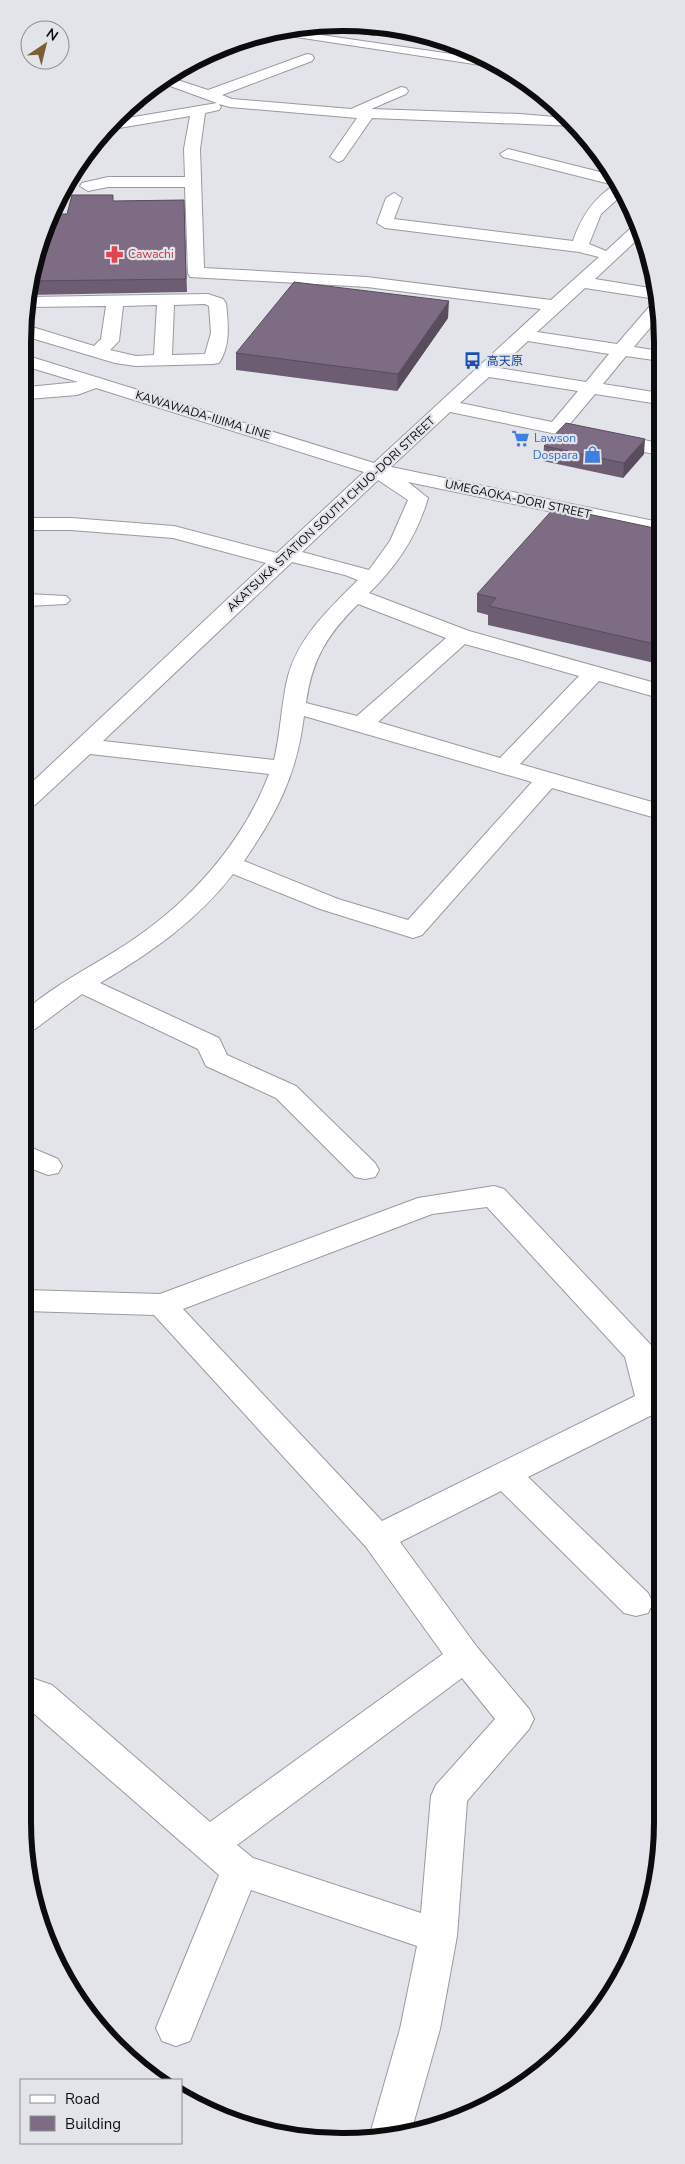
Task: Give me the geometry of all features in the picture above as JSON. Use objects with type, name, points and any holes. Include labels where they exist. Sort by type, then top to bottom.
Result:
[{"type":"street","points":[[298,35],[478,62]]},
{"type":"street","points":[[375,46],[392,35]]},
{"type":"street","points":[[120,124],[202,103],[307,58]]},
{"type":"street","points":[[171,84],[202,103],[230,103],[349,113],[520,118],[563,122]]},
{"type":"street","points":[[349,113],[401,90]]},
{"type":"street","points":[[202,103],[192,149],[196,273],[367,282],[556,306]]},
{"type":"street","points":[[338,157],[368,114]]},
{"type":"street","points":[[508,154],[607,179]]},
{"type":"street","points":[[88,186],[108,182],[194,182]]},
{"type":"street","points":[[580,247],[586,225],[602,200],[615,192]]},
{"type":"street","points":[[394,198],[385,223],[580,247],[611,255]]},
{"type":"street","name":"AKATSUKA STATION SOUTH CHUO-DORI STREET","points":[[31,792],[84,746],[377,470],[634,234]]},
{"type":"street","points":[[204,274],[208,299]]},
{"type":"street","points":[[582,282],[650,293]]},
{"type":"street","points":[[32,330],[60,321],[115,301],[208,299],[216,303],[220,333],[213,358],[163,360],[115,358],[97,352],[60,321],[34,305]]},
{"type":"street","points":[[97,352],[110,341],[115,301]]},
{"type":"street","points":[[163,360],[166,301]]},
{"type":"street","points":[[558,427],[652,313]]},
{"type":"street","points":[[523,335],[654,355]]},
{"type":"street","points":[[31,393],[77,389],[115,358]]},
{"type":"street","name":"KAWAWADA-IIJIMA LINE","points":[[31,362],[377,470]]},
{"type":"street","points":[[484,371],[654,398]]},
{"type":"street","points":[[446,406],[558,427],[654,448]]},
{"type":"street","points":[[31,1019],[79,982],[153,938],[182,916],[228,863],[270,799],[284,768],[301,669],[311,647],[324,628],[397,548],[418,498],[377,470]]},
{"type":"street","name":"UMEGAOKA-DORI STREET","points":[[377,470],[654,527]]},
{"type":"street","points":[[31,524],[71,524],[174,532],[285,558],[352,570],[363,587],[461,636],[654,690]]},
{"type":"street","points":[[31,600],[59,600]]},
{"type":"street","points":[[362,724],[461,636]]},
{"type":"street","points":[[505,766],[594,673]]},
{"type":"street","points":[[294,707],[362,724],[505,766],[654,806]]},
{"type":"street","points":[[84,746],[284,768]]},
{"type":"street","points":[[228,863],[329,904],[413,930],[548,778]]},
{"type":"street","points":[[79,982],[209,1044],[216,1060],[286,1092],[365,1170]]},
{"type":"street","points":[[31,1300],[162,1305],[428,1205],[494,1196],[640,1353],[654,1400]]},
{"type":"street","points":[[162,1305],[378,1538],[465,1656],[516,1719],[449,1796],[438,1936],[420,2029],[391,2129]]},
{"type":"street","points":[[378,1538],[504,1474],[654,1403]]},
{"type":"street","points":[[504,1474],[636,1603]]},
{"type":"street","points":[[209,1844],[465,1656]]},
{"type":"street","points":[[31,1692],[39,1695],[240,1870],[438,1936]]},
{"type":"street","points":[[176,2028],[240,1870]]},
{"type":"building","name":"Cawachi","points":[[72,195],[113,195],[113,201],[184,200],[186,279],[37,281],[55,223],[59,214],[67,214]]},
{"type":"building","points":[[294,282],[449,301],[398,374],[236,353]]},
{"type":"building","points":[[566,423],[645,439],[624,463],[544,446]]},
{"type":"building","points":[[555,507],[654,528],[654,644],[489,606],[496,598],[477,594]]},
{"type":"place","name":"Cawachi","points":[[114,254]]},
{"type":"place","name":"高天原","points":[[473,361]]},
{"type":"place","name":"Lawson","points":[[520,438]]},
{"type":"place","name":"Dospara","points":[[592,455]]}]
